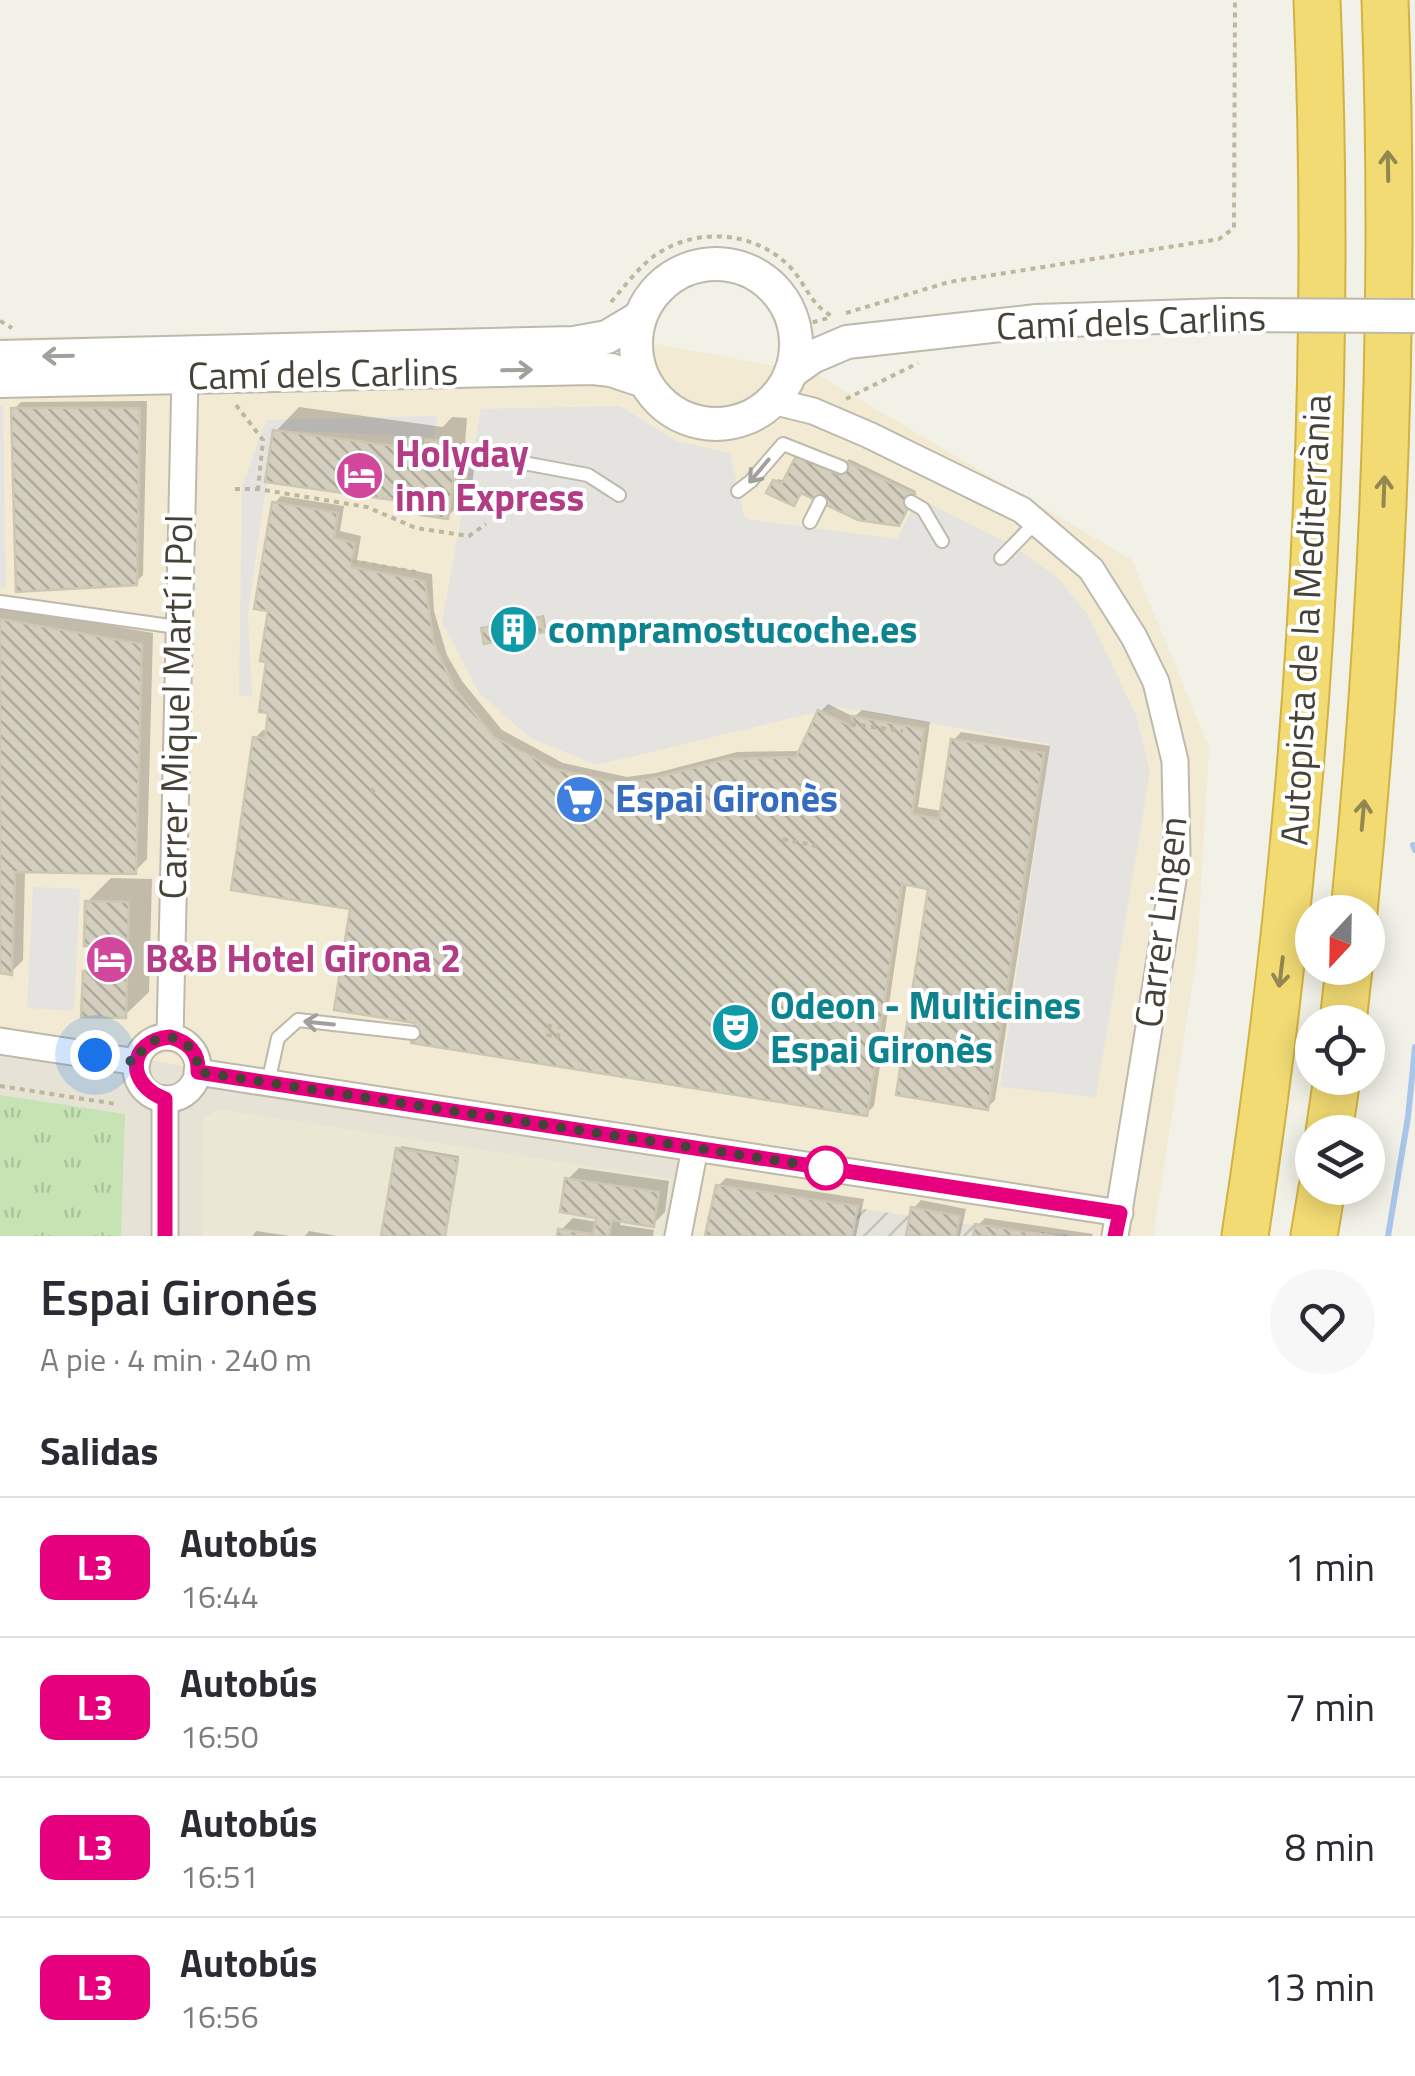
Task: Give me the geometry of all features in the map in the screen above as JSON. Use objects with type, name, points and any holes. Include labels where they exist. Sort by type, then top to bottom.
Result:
[{"type":"highway","name":"Autopista de la Mediterrània","points":[[1245,1236],[1290,892],[1308,654],[1319,365],[1317,0]]},
{"type":"highway","name":"Autopista de la Mediterrània","points":[[1355,895],[1382,564],[1388,386],[1385,0]]},
{"type":"highway","points":[[1314,1236],[1319,1205]]},
{"type":"street","points":[[714,263],[738,266],[761,277],[819,325],[796,344],[791,372],[772,401],[752,415],[729,423],[699,422],[666,407],[644,382],[625,310],[650,296],[668,278],[690,267],[714,263]]},
{"type":"street","name":"Camí dels Carlins","points":[[8,347],[574,343],[607,336],[625,310]]},
{"type":"street","name":"Camí dels Carlins","points":[[791,372],[812,357],[819,325],[1224,315],[1415,316]]},
{"type":"street","name":"Camí dels Carlins","points":[[0,382],[593,368],[644,382]]},
{"type":"street","name":"Carrer Miquel Martí i Pol","points":[[170,1037],[185,377]]},
{"type":"street","name":"Carrer Lingen","points":[[772,401],[813,411],[1022,510],[1091,569],[1134,637],[1156,682],[1175,761],[1177,856],[1117,1225]]},
{"type":"street","points":[[170,1037],[188,1045],[196,1055],[198,1072],[189,1090],[165,1099],[151,1094],[141,1084],[137,1062],[148,1043],[170,1037]]},
{"type":"street","points":[[0,1041],[137,1062]]},
{"type":"street","points":[[198,1072],[694,1148],[1117,1225]]},
{"type":"street","points":[[165,1099],[165,1236]]},
{"type":"street","points":[[678,1236],[694,1148]]},
{"type":"lane","points":[[738,491],[784,444],[837,468]]},
{"type":"lane","points":[[492,457],[588,475],[620,495]]},
{"type":"lane","points":[[810,522],[820,502]]},
{"type":"lane","points":[[911,502],[923,509],[942,542]]},
{"type":"lane","points":[[1000,558],[1036,522]]},
{"type":"lane","points":[[0,602],[177,627]]},
{"type":"lane","points":[[268,1084],[278,1038],[298,1020],[413,1033]]},
{"type":"path","points":[[819,325],[949,282],[1219,239],[1234,228],[1235,0]]},
{"type":"path","points":[[625,310],[656,255],[708,236],[734,236],[756,243],[782,259],[799,276],[822,312],[819,325]]},
{"type":"path","points":[[0,321],[12,327],[8,347]]},
{"type":"path","points":[[236,404],[263,440],[258,489]]},
{"type":"path","points":[[235,489],[258,489],[367,507],[416,528],[450,534],[469,536],[486,524]]},
{"type":"path","points":[[352,561],[421,573]]},
{"type":"path","points":[[850,724],[902,731]]},
{"type":"path","points":[[783,839],[817,846]]},
{"type":"path","points":[[550,1024],[548,1035],[558,1037],[560,1027]]},
{"type":"path","points":[[0,1086],[116,1104]]},
{"type":"shaded area","points":[[587,331],[817,374],[1132,560],[1209,748],[1197,955],[1153,1236],[683,1236],[703,1146],[0,1037],[0,337]]},
{"type":"shaded area","points":[[3,406],[6,588],[0,587]]},
{"type":"shaded area","points":[[620,406],[676,441],[730,453],[745,519],[897,539],[918,498],[1010,544],[1057,577],[1088,615],[1136,715],[1150,771],[1096,1097],[1000,1087],[1050,744],[838,707],[597,765],[530,738],[479,693],[442,622],[481,409]]},
{"type":"shaded area","points":[[438,416],[433,437],[274,430],[248,613],[252,697],[239,695],[242,487],[266,420]]},
{"type":"shaded area","points":[[33,887],[80,889],[74,1011],[27,1008]]},
{"type":"shaded area","points":[[0,1037],[704,1146],[683,1236],[0,1236]]},
{"type":"shaded area","points":[[217,1109],[673,1179],[661,1236],[202,1236],[203,1119]]},
{"type":"shaded area","points":[[715,1187],[958,1223],[1080,1236],[703,1236]]},
{"type":"green space","points":[[0,1095],[125,1114],[121,1236],[0,1236]]},
{"type":"building","points":[[11,408],[140,408],[137,585],[16,592]]},
{"type":"building","name":"Holyday inn Express","points":[[273,430],[425,450],[426,440],[444,441],[442,467],[455,469],[448,519],[420,515],[421,504],[265,482]]},
{"type":"building","points":[[796,456],[837,474],[844,461],[915,494],[899,526],[858,520],[801,493],[794,506],[766,493],[773,480],[782,483]]},
{"type":"building","name":"Espai Gironès","points":[[272,502],[338,513],[334,538],[355,543],[351,567],[425,581],[434,644],[455,689],[494,737],[555,769],[618,783],[647,780],[728,759],[796,757],[818,710],[853,727],[852,716],[924,729],[912,814],[939,819],[951,739],[1044,753],[988,1110],[896,1095],[928,889],[902,884],[867,1116],[411,1043],[415,1023],[334,1010],[350,909],[231,890],[253,737],[265,738],[268,713],[259,712],[266,662],[260,661],[268,611],[254,609]]},
{"type":"building","name":"compramostucoche.es","points":[[542,617],[544,632],[484,644],[481,628]]},
{"type":"building","points":[[0,619],[142,644],[136,874],[15,872],[12,975],[0,973]]},
{"type":"building","name":"B&B Hotel Girona 2","points":[[85,901],[129,902],[126,1018],[81,1017],[83,971],[92,971],[92,946],[84,946]]},
{"type":"building","points":[[396,1148],[458,1159],[445,1236],[381,1236]]},
{"type":"building","points":[[565,1178],[659,1192],[654,1227],[612,1220],[609,1236],[557,1236],[558,1229],[593,1234],[596,1218],[560,1212]]},
{"type":"building","points":[[716,1185],[858,1206],[852,1236],[705,1236]]},
{"type":"building","points":[[911,1207],[960,1216],[956,1236],[906,1236]]},
{"type":"building","points":[[975,1224],[1054,1236],[973,1236]]},
{"type":"waterway","points":[[1413,845],[1415,850]]},
{"type":"waterway","points":[[1388,1236],[1415,1047]]},
{"type":"bus line","name":"L3","points":[[165,1236],[165,1099],[151,1094],[136,1072],[140,1052],[148,1043],[170,1037],[188,1045],[196,1055],[198,1072],[1120,1213],[1115,1236]]},
{"type":"place","name":"Holyday inn Express","points":[[360,476]]},
{"type":"place","name":"compramostucoche.es","points":[[513,630]]},
{"type":"place","name":"Espai Gironès","points":[[580,799]]},
{"type":"place","name":"B&B Hotel Girona 2","points":[[110,959]]},
{"type":"place","name":"Odeon - Multicines Espai Gironès","points":[[735,1028]]},
{"type":"route","points":[[95,1055],[137,1062],[148,1043],[170,1037],[188,1045],[196,1055],[198,1072],[826,1168]]}]
